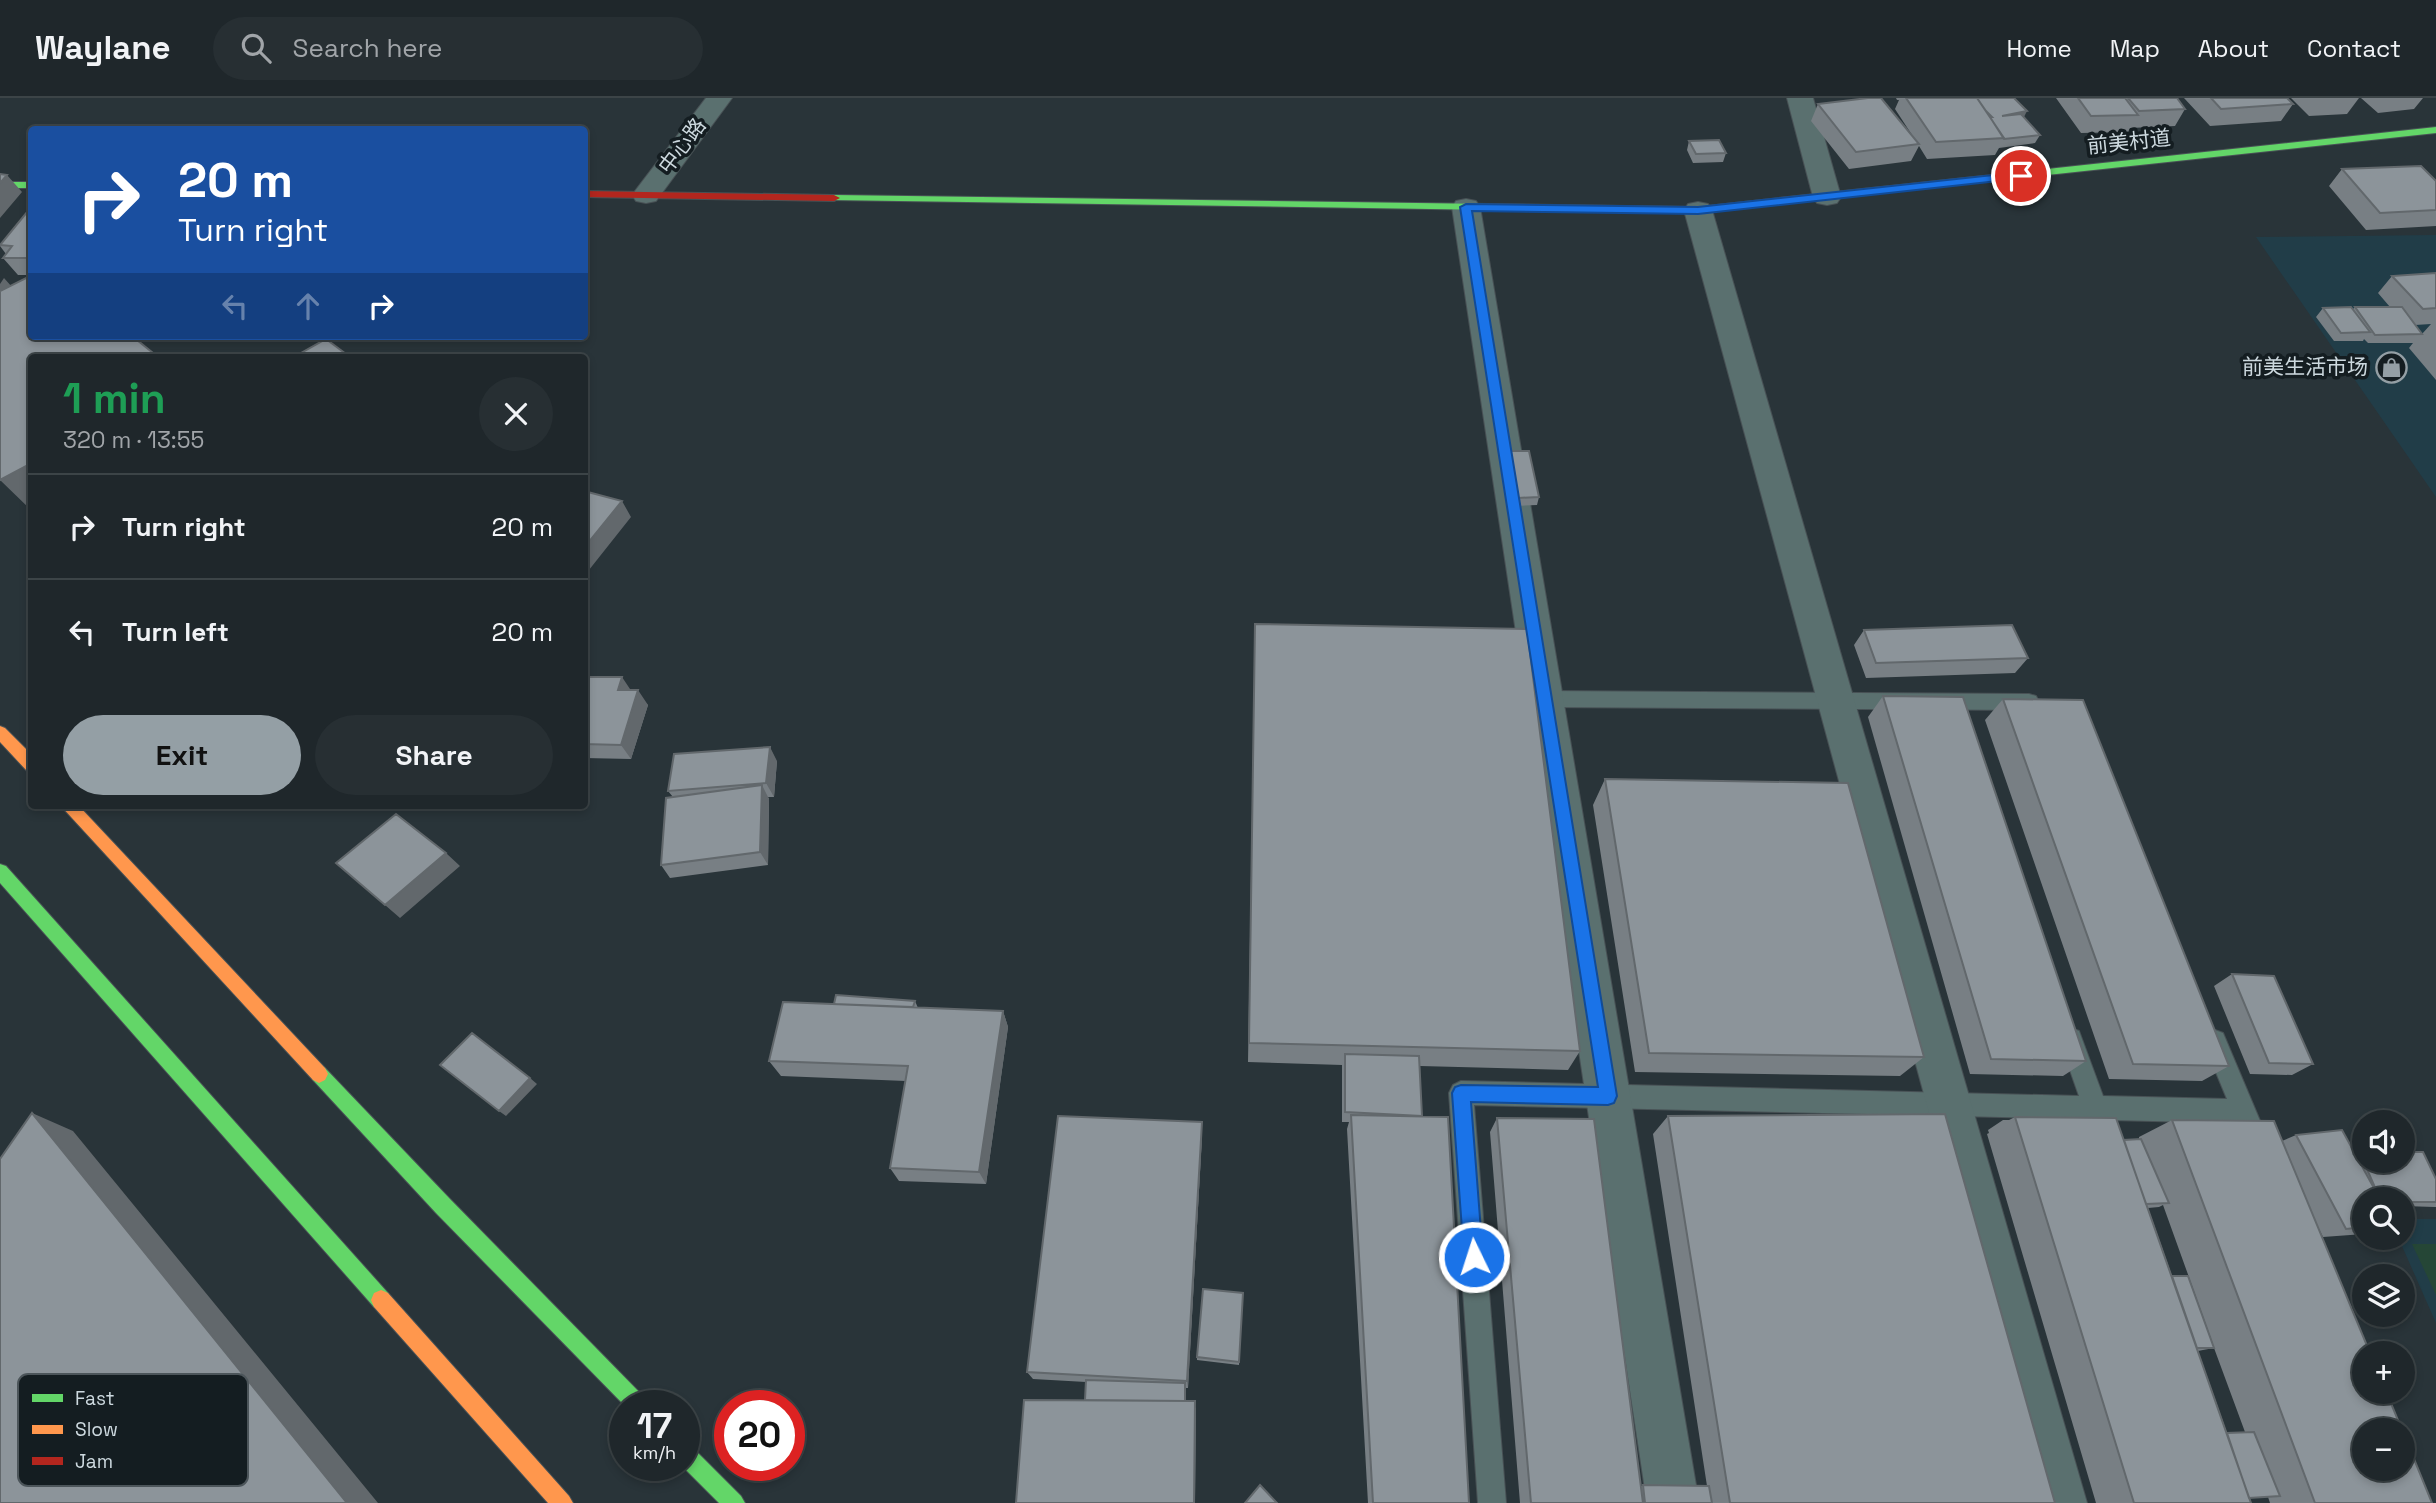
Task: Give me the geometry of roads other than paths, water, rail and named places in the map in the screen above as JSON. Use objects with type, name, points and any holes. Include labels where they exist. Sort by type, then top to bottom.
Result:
[{"type":"street","name":"中心路","points":[[646,195],[719,98]]},
{"type":"street","points":[[1800,98],[1827,197]]},
{"type":"street","name":"前美村道","points":[[588,194],[1698,210],[2436,130]]},
{"type":"street","points":[[0,185],[28,186]]},
{"type":"street","points":[[1466,207],[1673,1503]]},
{"type":"street","points":[[1698,210],[2061,1503]]},
{"type":"street","points":[[0,732],[28,762]]},
{"type":"street","points":[[72,809],[443,1206],[623,1390]]},
{"type":"street","points":[[0,871],[562,1503]]},
{"type":"street","points":[[700,1469],[734,1503]]},
{"type":"lane","points":[[1544,699],[2044,702]]},
{"type":"lane","points":[[1948,702],[1958,728]]},
{"type":"lane","points":[[2062,1015],[2109,1145]]},
{"type":"lane","points":[[2206,1021],[2266,1162]]},
{"type":"lane","points":[[1492,1503],[1461,1093],[2244,1111]]},
{"type":"place","name":"前美生活市场","points":[[2391,367]]}]
